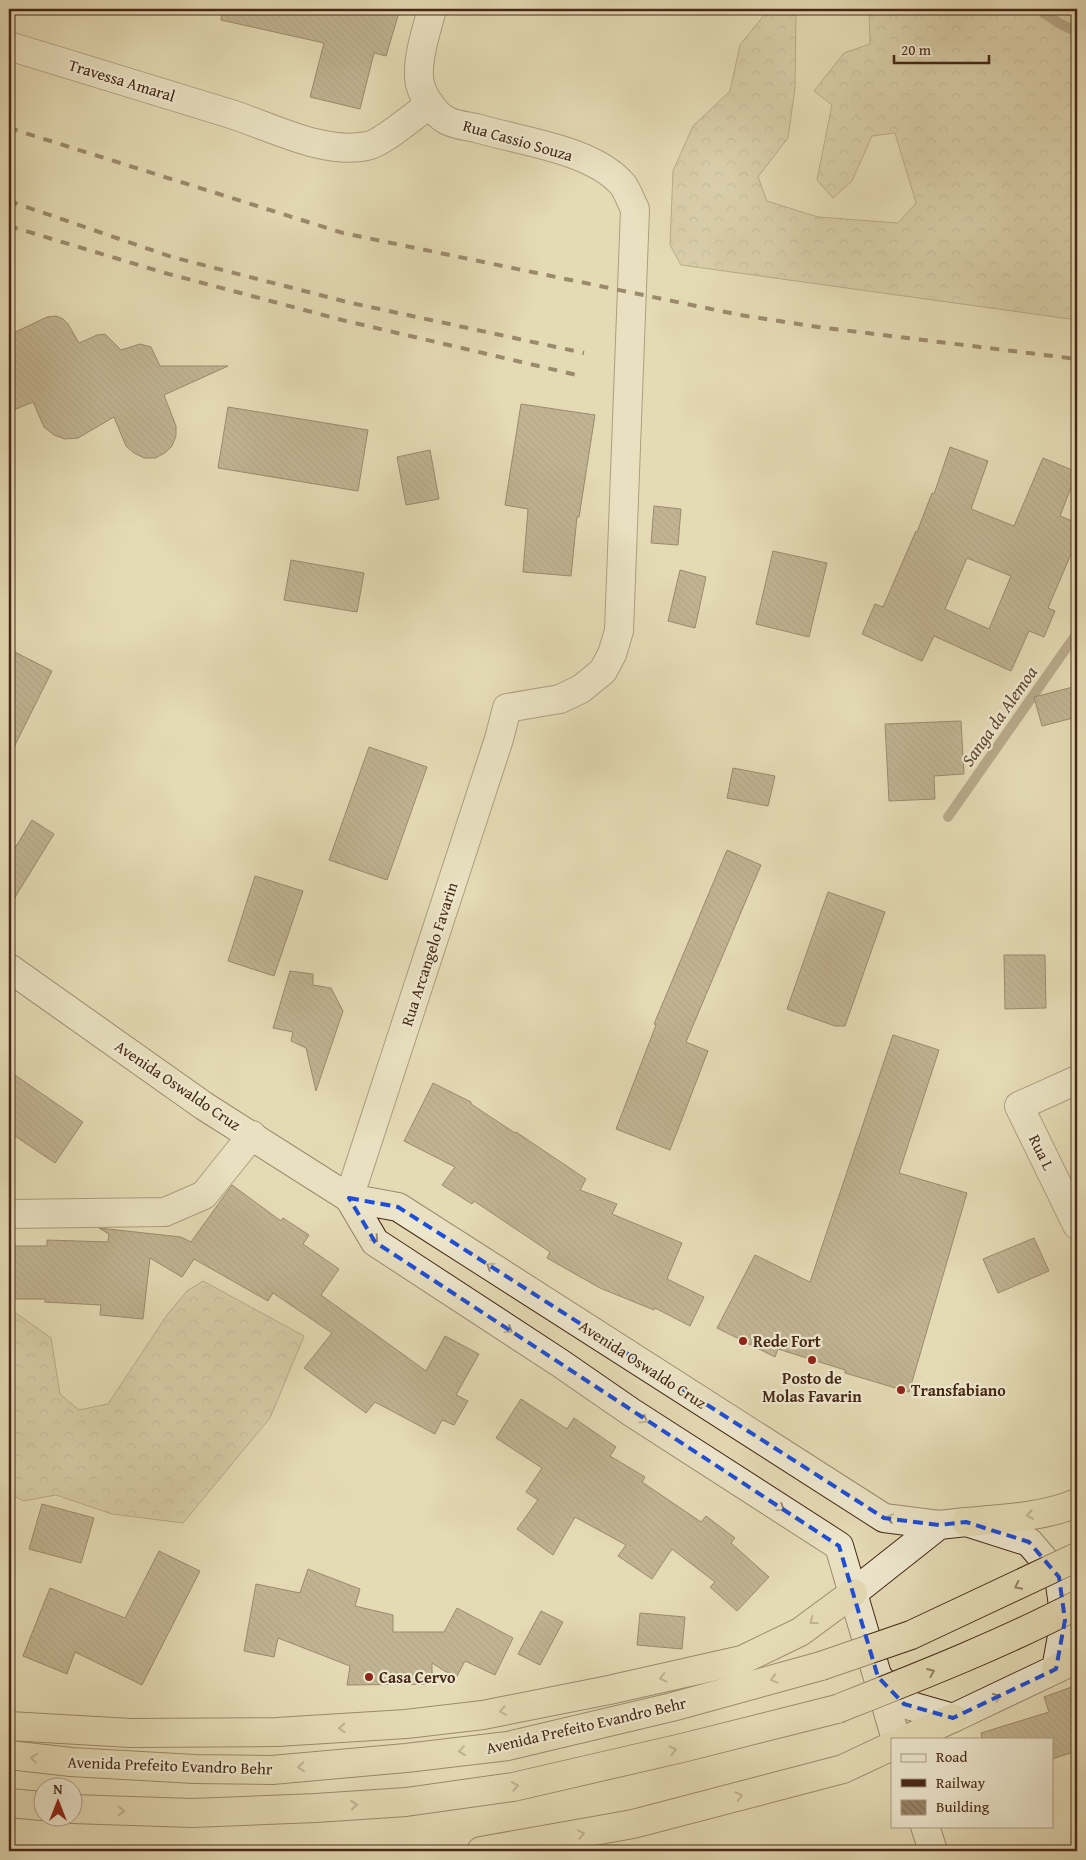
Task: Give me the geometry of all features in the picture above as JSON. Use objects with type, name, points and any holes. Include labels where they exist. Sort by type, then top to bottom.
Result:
[{"type":"highway","points":[[966,1522],[1013,1518],[1063,1509],[1077,1503]]},
{"type":"highway","name":"Avenida Prefeito Evandro Behr","points":[[9,1756],[185,1769],[272,1770],[415,1757],[508,1746],[672,1707],[821,1666],[911,1635],[1077,1557]]},
{"type":"highway","points":[[9,1726],[131,1733],[276,1732],[406,1724],[483,1715],[609,1690],[742,1660],[800,1632],[853,1593]]},
{"type":"highway","points":[[82,1809],[192,1813],[316,1808],[406,1802],[513,1787],[682,1748],[837,1709],[912,1680],[1031,1628],[1077,1605]]},
{"type":"highway","points":[[911,1738],[948,1728]]},
{"type":"highway","points":[[481,1851],[633,1824],[843,1769],[891,1746]]},
{"type":"highway","points":[[9,1803],[32,1805]]},
{"type":"street","name":"Rua Cassio Souza","points":[[432,9],[420,56],[420,83],[430,104],[446,120],[574,154],[602,168],[623,186],[635,209],[619,631],[617,639],[603,671],[581,689],[560,699],[507,708]]},
{"type":"street","name":"Travessa Amaral","points":[[9,46],[234,115],[306,140],[342,149],[369,146],[394,131],[430,104]]},
{"type":"street","name":"Rua Arcangelo Favarin","points":[[349,1198],[499,738],[507,708]]},
{"type":"street","name":"Avenida Oswaldo Cruz","points":[[9,968],[204,1106],[349,1198],[398,1207],[884,1518],[938,1525]]},
{"type":"street","name":"Rua L","points":[[1077,1080],[1019,1106],[1077,1225]]},
{"type":"street","points":[[9,1214],[165,1212],[204,1195],[252,1136]]},
{"type":"street","name":"Avenida Oswaldo Cruz","points":[[349,1198],[375,1242],[560,1363],[631,1412],[839,1546],[896,1738]]},
{"type":"street","points":[[560,1363],[580,1324]]},
{"type":"street","points":[[853,1593],[938,1525],[966,1522],[1029,1542],[1059,1577],[1065,1620],[1067,1664],[948,1728],[904,1704],[878,1677]]},
{"type":"highlighted area","points":[[349,1198],[398,1207],[884,1518],[939,1525],[966,1522],[1029,1542],[1059,1577],[1065,1620],[1056,1669],[953,1718],[904,1704],[878,1677],[839,1546],[375,1242]]},
{"type":"green space","points":[[769,9],[784,9],[796,12],[795,88],[788,138],[758,177],[767,201],[818,217],[898,223],[916,203],[895,133],[872,136],[852,181],[833,198],[817,180],[832,105],[814,91],[844,53],[870,44],[869,9],[1077,9],[1077,320],[681,265],[670,245],[673,171],[693,126],[730,91],[740,45]]},
{"type":"green space","points":[[203,1281],[304,1336],[270,1418],[183,1523],[112,1514],[56,1495],[24,1501],[9,1494],[9,1311],[13,1311],[51,1338],[60,1394],[79,1410],[108,1404],[167,1315],[187,1291]]},
{"type":"building","points":[[222,9],[400,9],[386,56],[374,53],[360,109],[310,97],[324,43],[221,20]]},
{"type":"building","points":[[56,316],[68,324],[79,343],[97,335],[105,334],[121,350],[140,344],[151,347],[160,366],[228,366],[164,395],[176,426],[176,436],[172,446],[165,453],[155,458],[144,458],[126,446],[114,417],[78,438],[65,439],[54,435],[44,427],[33,402],[9,412],[9,335],[47,317]]},
{"type":"building","points":[[521,404],[595,415],[579,517],[577,517],[571,576],[523,572],[528,509],[505,505]]},
{"type":"building","points":[[228,407],[368,430],[358,491],[218,468]]},
{"type":"building","points":[[950,447],[988,461],[971,509],[1014,526],[1043,458],[1077,472],[1060,516],[1077,523],[1077,557],[1071,554],[1048,608],[1055,611],[1044,637],[1029,631],[1011,671],[934,636],[922,661],[862,634],[875,604],[883,607],[917,532],[932,493],[934,494]],"holes":[[[967,558],[1011,576],[989,629],[945,609]]]},
{"type":"building","points":[[430,450],[439,499],[406,505],[397,457]]},
{"type":"building","points":[[654,506],[681,509],[678,545],[651,543]]},
{"type":"building","points":[[773,551],[827,563],[809,637],[756,624]]},
{"type":"building","points":[[291,560],[364,573],[357,612],[284,600]]},
{"type":"building","points":[[680,570],[706,577],[695,628],[668,621]]},
{"type":"building","points":[[9,649],[52,671],[9,757]]},
{"type":"building","points":[[1077,686],[1077,717],[1042,726],[1034,697]]},
{"type":"building","points":[[961,721],[964,774],[934,776],[935,799],[889,801],[885,724]]},
{"type":"building","points":[[369,747],[427,767],[387,880],[329,860]]},
{"type":"building","points":[[733,768],[775,776],[768,806],[727,798]]},
{"type":"building","points":[[32,820],[54,834],[9,907],[9,858]]},
{"type":"building","points":[[727,850],[761,865],[686,1042],[708,1051],[670,1150],[616,1129],[656,1025],[654,1024]]},
{"type":"building","points":[[255,876],[303,891],[274,976],[228,961]]},
{"type":"building","points":[[828,892],[885,912],[845,1026],[835,1026],[787,1009]]},
{"type":"building","points":[[1004,955],[1045,955],[1046,1008],[1005,1009]]},
{"type":"building","points":[[290,971],[313,974],[313,985],[331,988],[343,1011],[316,1091],[306,1048],[291,1041],[293,1032],[273,1028]]},
{"type":"building","points":[[893,1035],[939,1050],[899,1173],[967,1193],[909,1392],[845,1373],[845,1370],[778,1349],[775,1357],[717,1328],[755,1255],[810,1282]]},
{"type":"building","points":[[9,1071],[83,1122],[55,1163],[9,1132]]},
{"type":"building","points":[[433,1083],[471,1102],[471,1104],[586,1179],[580,1190],[617,1204],[612,1214],[682,1243],[667,1279],[704,1297],[690,1326],[655,1308],[654,1310],[600,1288],[547,1258],[550,1252],[474,1201],[472,1204],[442,1185],[455,1167],[404,1141]]},
{"type":"building","points":[[232,1185],[281,1221],[283,1218],[309,1235],[303,1244],[339,1269],[321,1295],[426,1371],[445,1336],[479,1354],[456,1395],[468,1401],[454,1425],[442,1420],[435,1434],[375,1402],[366,1413],[304,1368],[332,1333],[273,1293],[268,1301],[194,1259],[182,1277],[150,1258],[143,1319],[100,1315],[101,1305],[45,1302],[45,1299],[9,1299],[9,1246],[47,1246],[47,1240],[108,1242],[109,1234],[99,1228],[181,1237],[191,1242]]},
{"type":"building","points":[[1034,1238],[1049,1271],[998,1293],[983,1259]]},
{"type":"building","points":[[521,1399],[567,1429],[574,1418],[616,1447],[610,1456],[645,1477],[642,1482],[701,1522],[706,1516],[735,1538],[731,1543],[769,1577],[737,1611],[710,1587],[715,1582],[672,1549],[652,1579],[618,1556],[626,1545],[575,1517],[553,1555],[517,1529],[538,1500],[526,1492],[542,1468],[496,1438]]},
{"type":"building","points":[[42,1504],[94,1518],[81,1563],[29,1549]]},
{"type":"building","points":[[159,1551],[200,1571],[142,1685],[75,1652],[67,1674],[23,1656],[50,1588],[125,1618]]},
{"type":"building","points":[[308,1569],[360,1589],[355,1606],[393,1615],[393,1632],[444,1632],[457,1608],[513,1638],[495,1675],[465,1661],[456,1678],[432,1663],[432,1684],[347,1685],[350,1666],[278,1638],[274,1657],[244,1651],[256,1584],[300,1593]]},
{"type":"building","points":[[541,1611],[563,1622],[540,1665],[518,1654]]},
{"type":"building","points":[[640,1613],[685,1617],[682,1649],[637,1645]]},
{"type":"building","points":[[1077,1685],[1077,1751],[1054,1758],[1054,1738],[982,1738],[981,1733],[1049,1712],[1044,1697]]},
{"type":"waterway","points":[[1038,9],[1077,32]]},
{"type":"waterway","name":"Sanga da Alemoa","points":[[948,817],[1077,633]]},
{"type":"railway","points":[[9,128],[343,233],[740,315],[818,327],[1077,359]]},
{"type":"railway","points":[[9,201],[172,257],[347,302],[584,353]]},
{"type":"railway","points":[[9,226],[165,273],[342,320],[581,376]]},
{"type":"place","name":"Rede Fort","points":[[743,1341]]},
{"type":"place","name":"Posto de Molas Favarin","points":[[812,1360]]},
{"type":"place","name":"Transfabiano","points":[[901,1390]]},
{"type":"place","name":"Casa Cervo","points":[[369,1677]]}]
